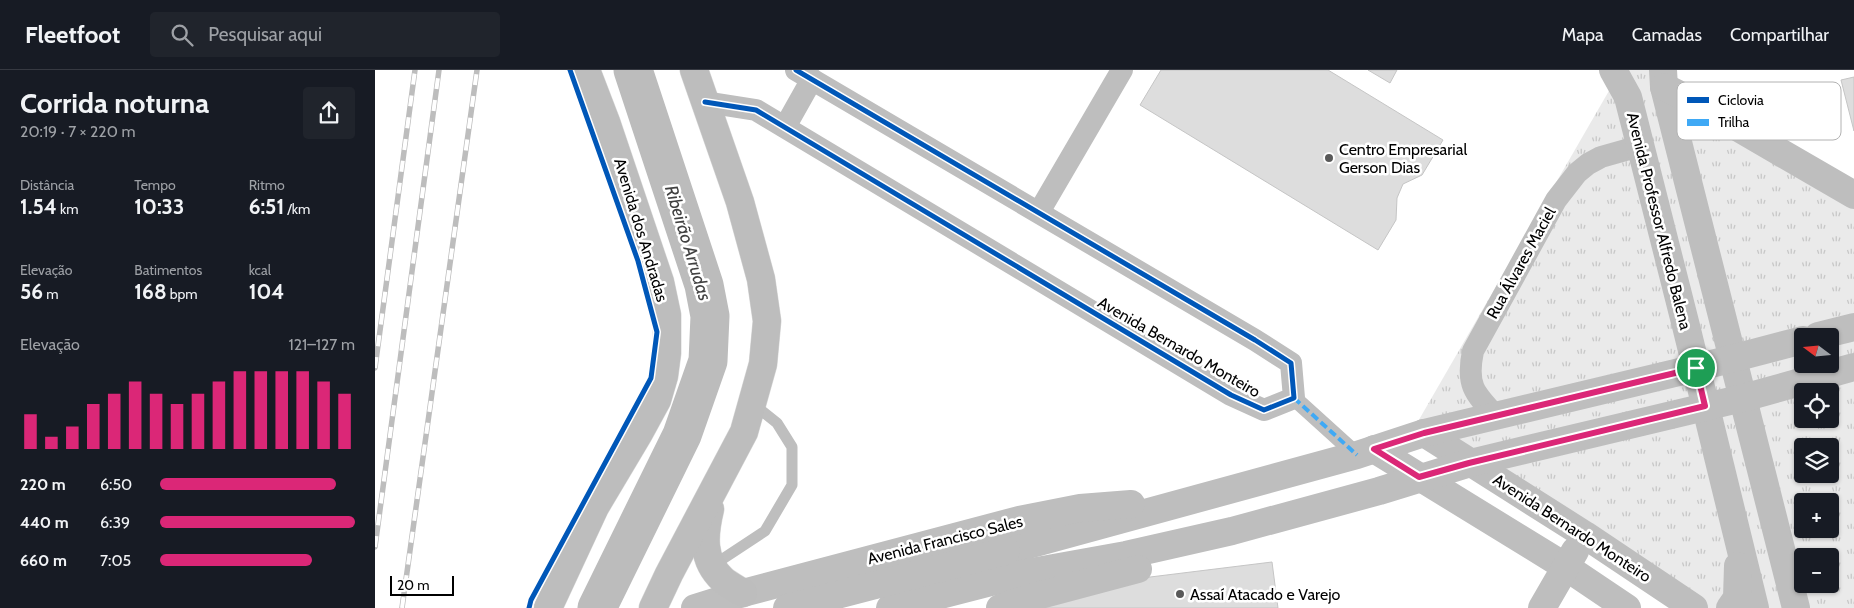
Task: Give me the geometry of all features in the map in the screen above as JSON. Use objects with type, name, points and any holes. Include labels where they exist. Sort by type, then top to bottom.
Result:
[{"type":"main road","name":"Avenida dos Andradas","points":[[548,608],[595,506],[657,400],[664,376],[667,353],[667,315],[660,282],[606,122],[586,70]]},
{"type":"main road","points":[[653,608],[744,432],[763,364],[767,321],[761,279],[740,202],[694,70]]},
{"type":"main road","points":[[715,487],[708,519],[705,542],[706,555],[723,580],[743,593]]},
{"type":"street","points":[[1039,212],[1122,70]]},
{"type":"street","name":"Avenida Professor Alfredo Balena","points":[[1613,70],[1628,97],[1755,608]]},
{"type":"street","points":[[785,127],[804,75],[1039,212],[1291,363],[1293,398],[1365,452],[1419,477],[1566,567],[1627,608]]},
{"type":"street","points":[[1628,97],[1663,78]]},
{"type":"street","points":[[1663,78],[1677,89]]},
{"type":"street","points":[[1663,78],[1677,134]]},
{"type":"street","name":"Avenida Bernardo Monteiro","points":[[705,102],[756,110],[1231,395],[1264,410],[1293,398]]},
{"type":"street","points":[[1678,140],[1795,608]]},
{"type":"street","points":[[1759,140],[1854,195]]},
{"type":"street","name":"Rua Álvares Maciel","points":[[1496,416],[1480,399],[1470,380],[1473,351],[1556,200],[1577,173],[1588,164],[1601,158],[1640,146]]},
{"type":"street","points":[[1839,331],[1854,327]]},
{"type":"street","name":"Avenida Francisco Sales","points":[[890,608],[1008,564],[1200,498],[1365,452],[1424,433],[1733,359],[1794,342]]},
{"type":"street","name":"Avenida Francisco Sales","points":[[787,608],[1008,564],[1126,555],[1232,531],[1379,491],[1469,463],[1743,398],[1854,367]]},
{"type":"street","name":"Avenida Bernardo Monteiro","points":[[1424,433],[1696,607]]},
{"type":"street","name":"Avenida Francisco Sales","points":[[695,608],[849,564],[1019,520],[1080,508],[1200,498]]},
{"type":"street","name":"Avenida Francisco Sales","points":[[1000,608],[1029,598],[1131,572],[1232,531]]},
{"type":"street","points":[[1542,608],[1585,535]]},
{"type":"street","points":[[1729,608],[1737,598],[1738,542]]},
{"type":"street","points":[[845,608],[842,595],[843,576],[849,564]]},
{"type":"street","points":[[797,580],[812,587],[824,608]]},
{"type":"lane","points":[[712,566],[765,532],[791,485],[792,447],[777,423],[752,403]]},
{"type":"green space","points":[[1621,70],[1652,70],[1677,84],[1677,140],[1776,140],[1854,184],[1854,608],[1676,608],[1409,437]]},
{"type":"building","name":"Centro Empresarial Gerson Dias","points":[[1161,70],[1328,70],[1443,140],[1422,175],[1403,184],[1397,198],[1396,220],[1378,250],[1140,105]]},
{"type":"building","points":[[1368,70],[1397,70],[1390,83]]},
{"type":"building","points":[[1854,77],[1854,131],[1841,80]]},
{"type":"building","name":"Assaí Atacado e Varejo","points":[[1272,562],[1278,608],[1035,608],[1134,579]]},
{"type":"waterway","name":"Ribeirão Arrudas","points":[[597,608],[682,435],[708,361],[710,316],[704,285],[633,70]]},
{"type":"railway","points":[[375,368],[415,70]]},
{"type":"railway","points":[[375,547],[439,70]]},
{"type":"railway","points":[[402,608],[477,70]]},
{"type":"marked path","points":[[1294,398],[1357,455]]},
{"type":"cycle path","points":[[529,608],[531,600],[651,378],[657,332],[638,261],[570,70]]},
{"type":"cycle path","points":[[705,102],[756,110],[1231,395],[1264,410],[1294,398],[1291,363],[796,70]]},
{"type":"place","name":"Centro Empresarial Gerson Dias","points":[[1329,158]]},
{"type":"place","name":"Assaí Atacado e Varejo","points":[[1180,594]]},
{"type":"route","points":[[1696,368],[1705,406],[1469,463],[1419,477],[1374,449],[1424,433],[1696,368]]}]
